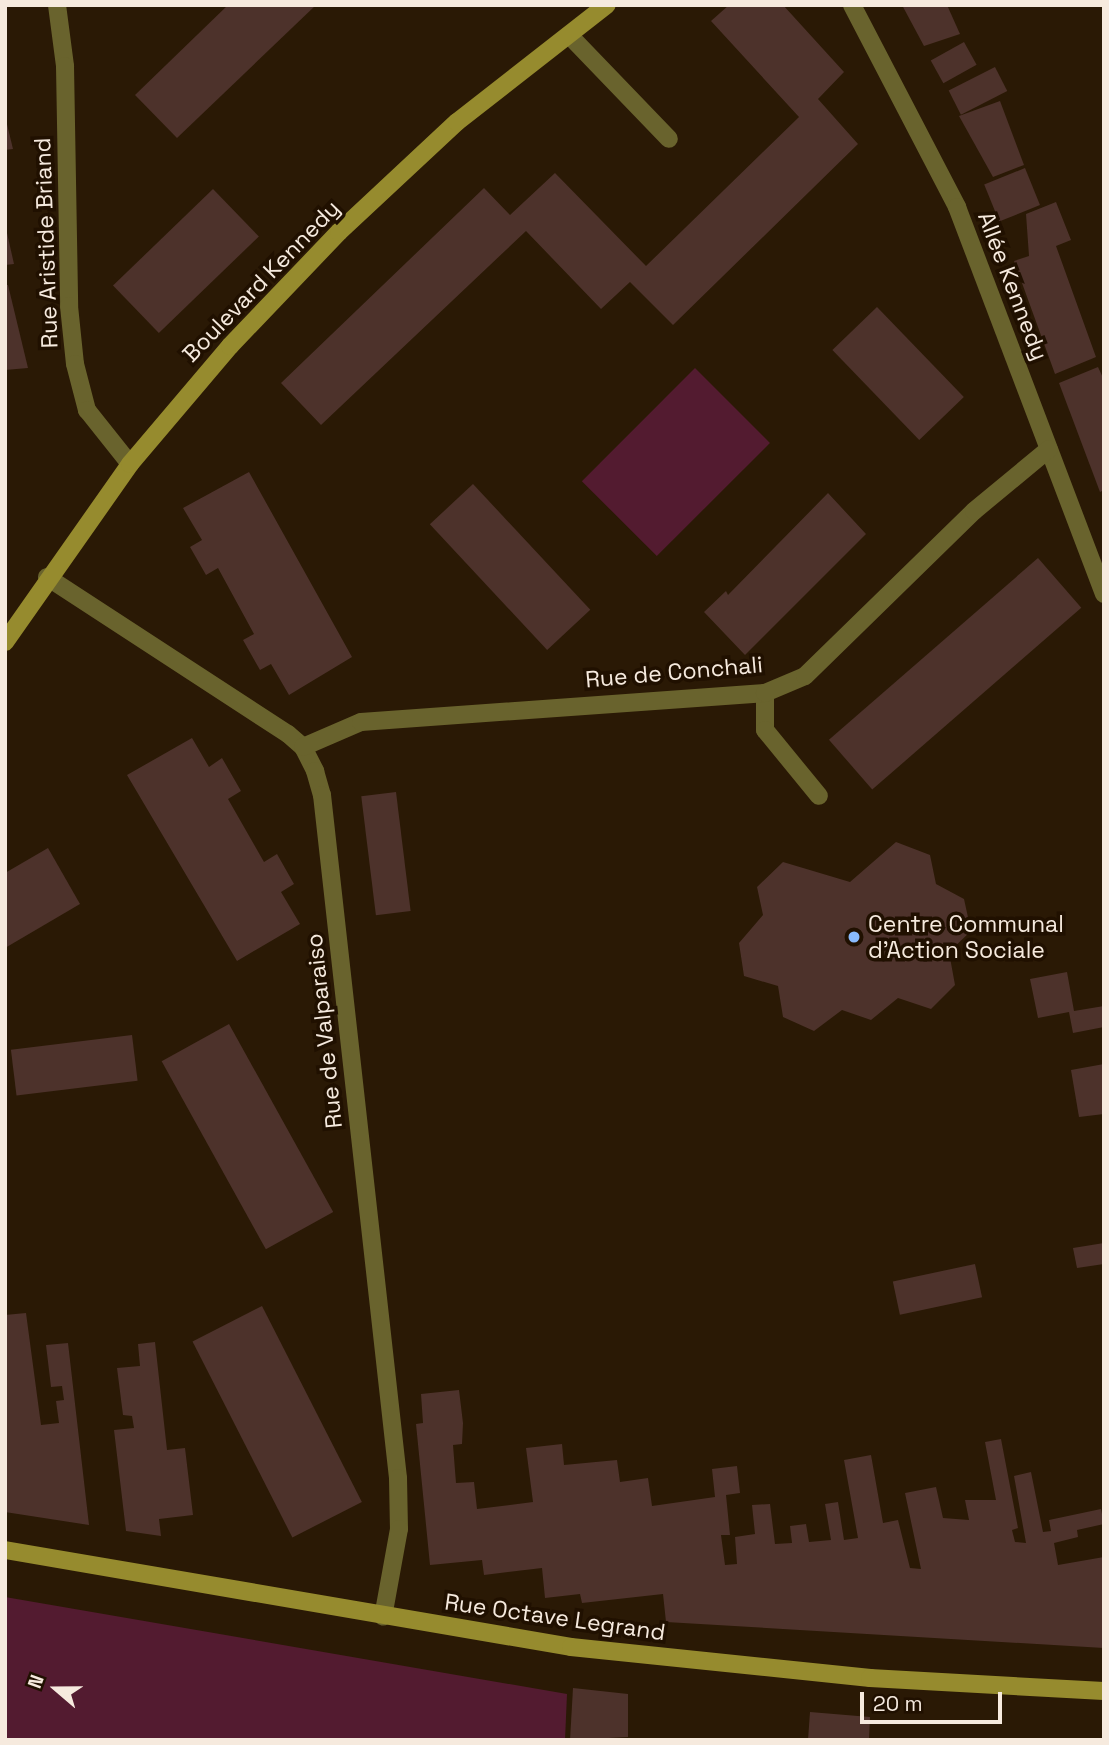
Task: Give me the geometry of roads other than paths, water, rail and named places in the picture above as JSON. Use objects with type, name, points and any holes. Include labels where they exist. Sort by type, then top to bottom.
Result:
[{"type":"main road","name":"Boulevard Kennedy","points":[[5,642],[47,578],[130,464],[230,346],[339,232],[457,122],[607,5]]},
{"type":"main road","name":"Rue Octave Legrand","points":[[5,1550],[383,1617],[571,1647],[870,1678],[1104,1690]]},
{"type":"street","name":"Rue Aristide Briand","points":[[57,5],[65,66],[69,306],[75,365],[87,410],[130,464]]},
{"type":"street","name":"Allée Kennedy","points":[[852,5],[957,207],[1104,594]]},
{"type":"street","points":[[569,35],[668,139]]},
{"type":"street","name":"Rue de Conchali","points":[[303,747],[361,722],[765,693],[805,676],[974,511],[1049,449]]},
{"type":"street","points":[[47,578],[270,721],[303,747]]},
{"type":"street","points":[[765,693],[765,730],[819,796]]},
{"type":"street","name":"Rue de Valparaiso","points":[[303,747],[322,795],[398,1478],[399,1529],[383,1617]]},
{"type":"place","name":"Centre Communal d'Action Sociale","points":[[854,937]]}]
